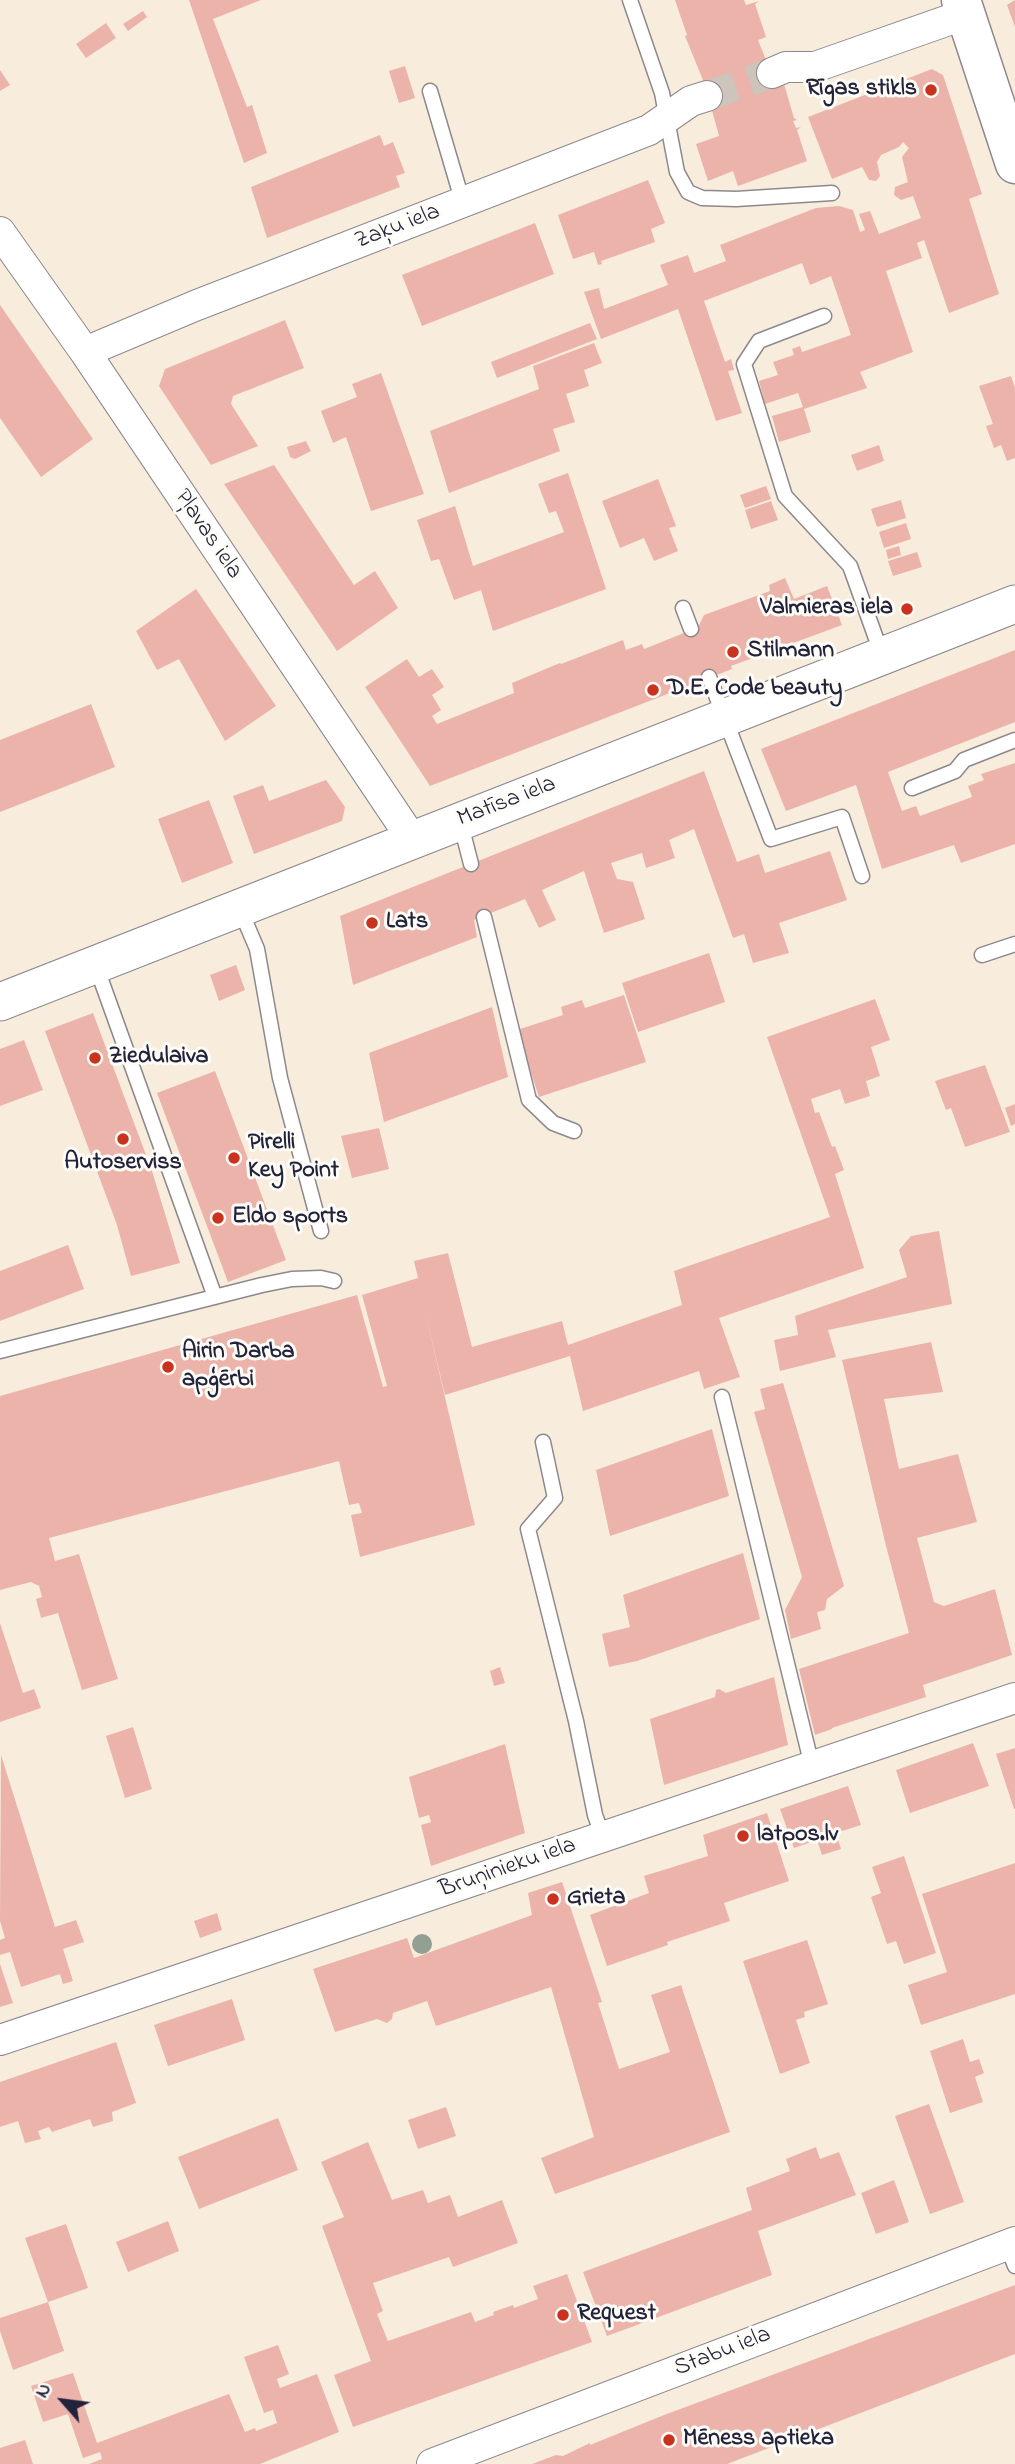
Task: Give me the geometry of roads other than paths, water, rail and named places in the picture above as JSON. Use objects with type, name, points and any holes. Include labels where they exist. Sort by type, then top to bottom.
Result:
[{"type":"main road","points":[[963,7],[1015,164]]},
{"type":"street","points":[[772,73],[786,68],[815,66],[963,7]]},
{"type":"street","name":"Zaķu iela","points":[[85,352],[197,305],[649,130],[691,101],[707,96]]},
{"type":"street","name":"Pļavas iela","points":[[0,232],[85,352],[412,839]]},
{"type":"street","name":"Matīsa iela","points":[[0,1002],[1015,604]]},
{"type":"street","name":"Bruņinieku iela","points":[[0,2040],[1015,1698]]},
{"type":"street","name":"Stabu iela","points":[[432,2464],[1012,2251]]},
{"type":"lane","points":[[630,0],[662,93],[677,172],[688,192],[702,198],[736,199],[832,193]]},
{"type":"lane","points":[[430,91],[463,203]]},
{"type":"lane","points":[[824,316],[759,341],[744,364],[785,496],[850,566],[883,656]]},
{"type":"lane","points":[[683,608],[691,629]]},
{"type":"lane","points":[[709,677],[771,839],[842,817],[862,876]]},
{"type":"lane","points":[[912,788],[955,771],[964,760],[1015,740]]},
{"type":"lane","points":[[460,821],[471,864]]},
{"type":"lane","points":[[240,908],[257,949],[280,1078],[321,1231]]},
{"type":"lane","points":[[484,917],[529,1100],[553,1123],[573,1131]]},
{"type":"lane","points":[[982,955],[1015,944]]},
{"type":"lane","points":[[96,965],[215,1297]]},
{"type":"lane","points":[[0,1350],[292,1279],[321,1278],[334,1282]]},
{"type":"lane","points":[[722,1397],[812,1766]]},
{"type":"lane","points":[[543,1443],[555,1497],[528,1529],[576,1721],[595,1815],[603,1837]]},
{"type":"tunnel","points":[[707,96],[772,73]]},
{"type":"place","name":"Rīgas stikls","points":[[931,90]]},
{"type":"place","name":"Valmieras iela","points":[[907,609]]},
{"type":"place","name":"Stilmann","points":[[733,652]]},
{"type":"place","name":"D.E. Code beauty","points":[[653,690]]},
{"type":"place","name":"Lats","points":[[372,923]]},
{"type":"place","name":"Ziedulaiva","points":[[95,1058]]},
{"type":"place","name":"Autoserviss","points":[[123,1139]]},
{"type":"place","name":"Pirelli Key Point","points":[[234,1158]]},
{"type":"place","name":"Eldo sports","points":[[218,1218]]},
{"type":"place","name":"Airin Darba apģērbi","points":[[168,1367]]},
{"type":"place","name":"latpos.lv","points":[[743,1836]]},
{"type":"place","name":"Grieta","points":[[553,1899]]},
{"type":"place","name":"Request","points":[[563,2315]]},
{"type":"place","name":"Mēness aptieka","points":[[669,2440]]}]
